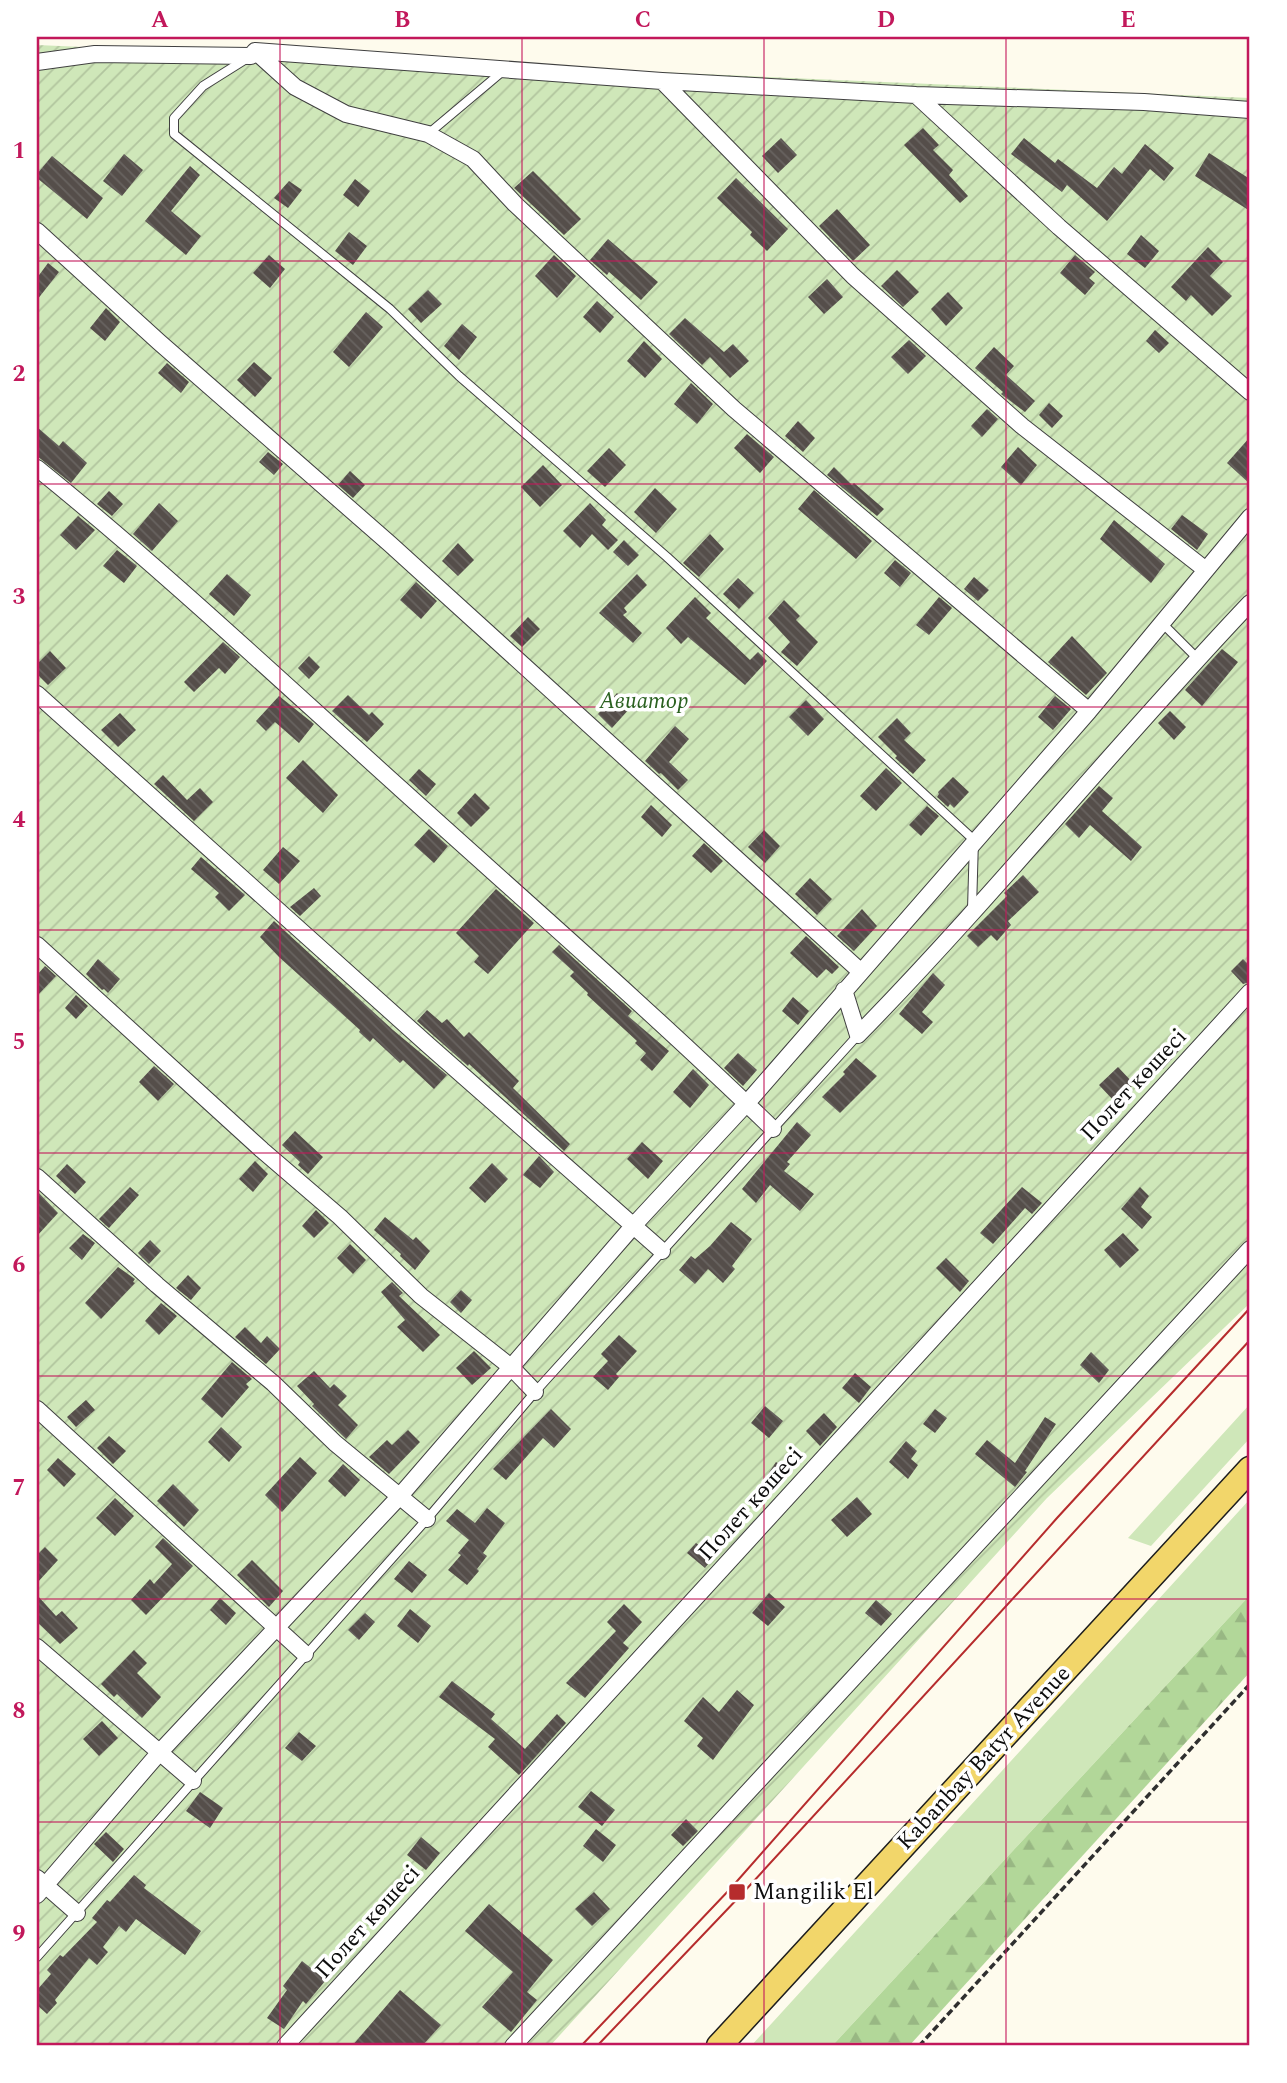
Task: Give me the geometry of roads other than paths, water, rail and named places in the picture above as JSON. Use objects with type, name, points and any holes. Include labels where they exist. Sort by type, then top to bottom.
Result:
[{"type":"main road","name":"Kabanbay Batyr Avenue","points":[[719,2046],[1250,1469]]},
{"type":"street","points":[[37,62],[95,54],[253,54],[916,95],[1144,102],[1250,110]]},
{"type":"street","points":[[253,54],[295,87],[346,114],[428,134],[473,159],[515,204],[734,409],[1089,710]]},
{"type":"street","points":[[662,80],[853,276],[1022,426],[1206,570]]},
{"type":"street","points":[[916,95],[1059,227],[1250,392]]},
{"type":"street","points":[[37,231],[159,342],[390,544],[860,971]]},
{"type":"street","points":[[37,468],[88,509],[210,617],[544,917],[773,1129]]},
{"type":"street","points":[[77,1913],[40,1886],[159,1753],[399,1497],[1089,710],[1250,518]]},
{"type":"street","points":[[844,990],[858,1035],[917,974],[1250,603]]},
{"type":"street","points":[[37,694],[662,1251]]},
{"type":"street","points":[[37,945],[262,1150],[340,1217],[421,1296],[511,1367],[535,1392]]},
{"type":"street","name":"Полет көшесі","points":[[285,2046],[1250,992]]},
{"type":"street","points":[[37,1177],[157,1285],[273,1383],[335,1443],[427,1519]]},
{"type":"street","points":[[513,2046],[1250,1249]]},
{"type":"street","points":[[37,1409],[305,1654]]},
{"type":"street","points":[[37,1647],[193,1781]]},
{"type":"lane","points":[[253,54],[204,86],[174,118],[174,134],[390,309],[459,376],[667,557],[974,840],[972,912]]},
{"type":"lane","points":[[428,134],[506,69]]},
{"type":"lane","points":[[1162,623],[1198,659]]},
{"type":"lane","points":[[37,1957],[427,1519],[535,1392],[858,1035]]},
{"type":"tram line","points":[[581,2046],[731,1888],[1057,1518],[1250,1308]]},
{"type":"tram line","points":[[597,2046],[741,1895],[1250,1340]]},
{"type":"place","name":"Mangilik El","points":[[737,1892]]},
{"type":"park label","name":"Авиатор","points":[[644,701]]}]
